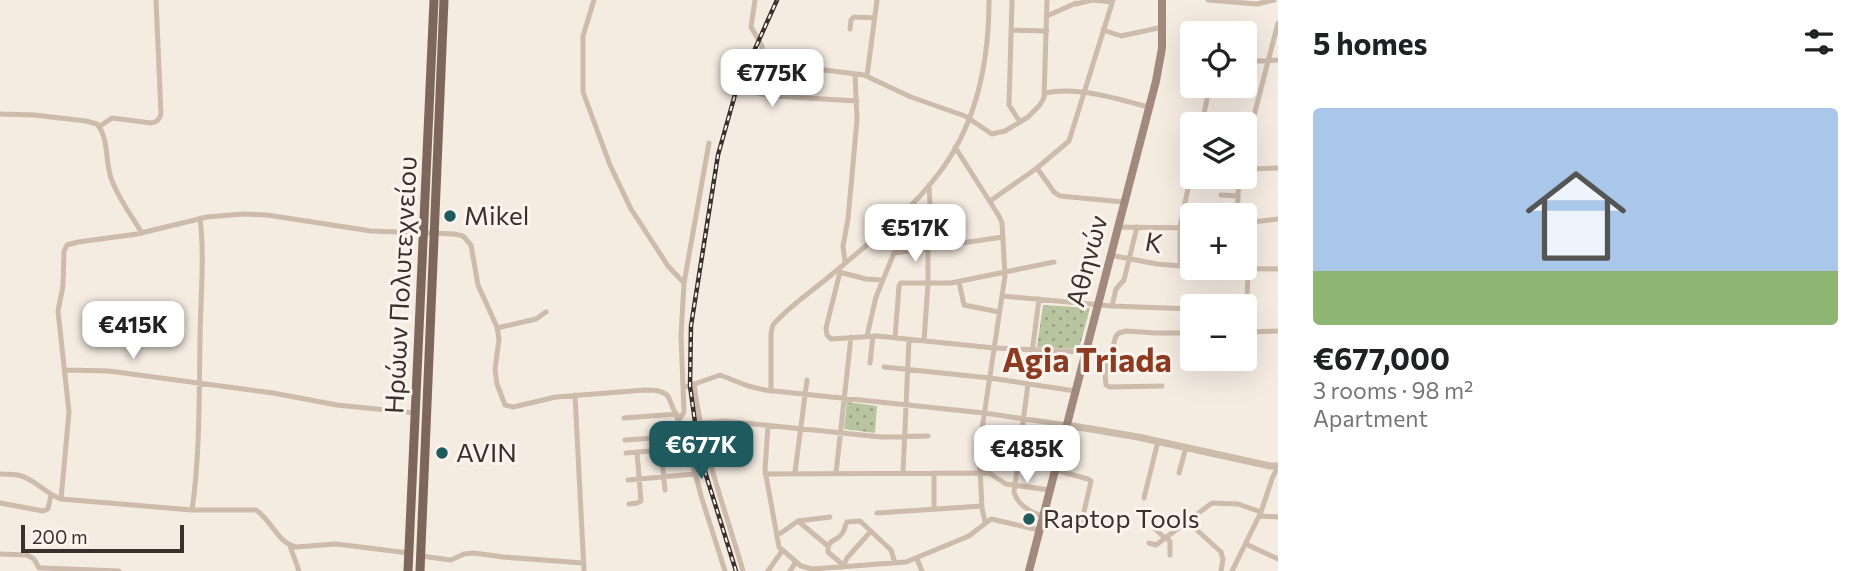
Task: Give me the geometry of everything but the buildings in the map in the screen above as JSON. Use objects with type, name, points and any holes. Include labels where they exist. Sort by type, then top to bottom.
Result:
[{"type":"main road","name":"Ηρώων Πολυτεχνείου","points":[[420,571],[434,0]]},
{"type":"main road","name":"Ηρώων Πολυτεχνείου","points":[[408,571],[444,0]]},
{"type":"main road","name":"Αθηνών","points":[[1029,571],[1149,107],[1161,53],[1162,0]]},
{"type":"street","points":[[100,126],[112,118],[150,123],[159,119],[156,0]]},
{"type":"street","points":[[594,0],[583,36],[584,96],[616,179],[631,209],[668,266],[684,283]]},
{"type":"street","points":[[755,0],[751,27],[762,46],[764,60],[775,64],[867,76],[905,95],[969,118],[992,134],[1000,133],[1020,122],[1039,106],[1045,93],[1047,0]]},
{"type":"street","points":[[867,76],[877,0]]},
{"type":"street","points":[[771,391],[772,327],[777,320],[838,271],[897,218],[929,185],[956,148],[979,93],[985,69],[989,0]]},
{"type":"street","points":[[1012,0],[1009,105],[1020,122]]},
{"type":"street","points":[[1208,0],[1257,4],[1274,0]]},
{"type":"street","points":[[990,201],[1037,168],[1069,141],[1112,1],[1077,2],[1047,16]]},
{"type":"street","points":[[850,29],[854,17],[875,18]]},
{"type":"street","points":[[1255,112],[1278,23]]},
{"type":"street","points":[[1103,30],[1121,36],[1163,27]]},
{"type":"street","points":[[1012,30],[1047,31]]},
{"type":"street","points":[[1257,62],[1278,61]]},
{"type":"street","points":[[775,64],[761,75],[757,93],[857,101]]},
{"type":"street","points":[[845,262],[843,246],[856,130],[855,74]]},
{"type":"street","points":[[1045,93],[1083,93],[1149,107]]},
{"type":"street","points":[[0,114],[95,122],[100,126],[114,185],[142,233]]},
{"type":"street","points":[[624,418],[678,417],[684,412],[684,283],[709,143]]},
{"type":"street","points":[[956,148],[1001,218],[1003,237],[1005,273],[979,449],[985,522]]},
{"type":"street","points":[[1037,168],[1060,196],[1124,202]]},
{"type":"street","points":[[1257,169],[1278,168]]},
{"type":"street","points":[[925,341],[931,220],[929,185]]},
{"type":"street","points":[[1238,189],[1238,203]]},
{"type":"street","points":[[1221,195],[1238,196]]},
{"type":"street","points":[[61,499],[69,412],[58,311],[64,286],[67,245],[142,233],[201,218],[257,214],[371,231],[461,235],[470,243],[479,289],[497,328],[499,339],[495,370],[505,405],[513,407],[556,397],[656,390],[665,392],[685,436],[725,571]]},
{"type":"street","points":[[192,510],[200,384],[201,218]]},
{"type":"street","points":[[1257,222],[1278,219]]},
{"type":"street","points":[[1117,227],[1180,228]]},
{"type":"street","points":[[1112,306],[1114,293],[1124,280],[1137,228]]},
{"type":"street","points":[[870,363],[870,336],[876,297],[894,253],[1003,237]]},
{"type":"street","name":"Κ","points":[[1110,255],[1180,266]]},
{"type":"street","points":[[895,338],[900,285],[913,282],[959,282],[1054,262]]},
{"type":"street","points":[[1257,269],[1278,269]]},
{"type":"street","points":[[838,271],[868,280],[881,280]]},
{"type":"street","points":[[838,271],[827,320],[826,332],[831,339],[870,336],[994,348],[1085,352]]},
{"type":"street","points":[[959,282],[964,305],[999,312]]},
{"type":"street","points":[[1101,290],[1114,293]]},
{"type":"street","points":[[1002,296],[1112,306],[1180,309]]},
{"type":"street","points":[[1039,299],[1014,494],[1041,522]]},
{"type":"street","points":[[497,328],[536,319],[546,312]]},
{"type":"street","points":[[1162,386],[1105,385],[1105,374],[1116,336],[1126,331],[1180,333]]},
{"type":"street","points":[[1257,332],[1278,331]]},
{"type":"street","points":[[836,473],[851,337]]},
{"type":"street","points":[[903,474],[909,339]]},
{"type":"street","points":[[884,367],[990,378],[1075,391]]},
{"type":"street","points":[[65,370],[109,371],[273,393],[337,405],[416,412]]},
{"type":"street","points":[[683,388],[720,375],[748,386],[771,391],[984,413],[1067,425],[1278,466],[1260,514],[1233,571]]},
{"type":"street","points":[[795,472],[807,380]]},
{"type":"street","points":[[694,384],[711,470],[743,571]]},
{"type":"street","points":[[575,396],[584,571]]},
{"type":"street","points":[[700,423],[725,421],[881,437],[928,436]]},
{"type":"street","points":[[768,425],[765,474],[779,547],[801,566],[812,569],[828,570],[895,563],[907,566],[969,536],[990,519],[1041,522],[1077,528],[1082,525],[1091,481],[1055,470]]},
{"type":"street","points":[[625,440],[685,436]]},
{"type":"street","points":[[1144,498],[1158,441]]},
{"type":"street","points":[[1179,473],[1186,447]]},
{"type":"street","points":[[626,453],[688,448]]},
{"type":"street","points":[[979,449],[1058,460]]},
{"type":"street","points":[[661,450],[665,490]]},
{"type":"street","points":[[629,504],[641,500],[637,452]]},
{"type":"street","points":[[765,474],[980,472],[991,473],[1005,484],[1050,490]]},
{"type":"street","points":[[0,474],[24,477],[61,499],[192,510],[256,510],[290,546],[299,571]]},
{"type":"street","points":[[628,480],[695,474]]},
{"type":"street","points":[[933,474],[934,509]]},
{"type":"street","points":[[0,503],[43,511],[48,509],[51,495]]},
{"type":"street","points":[[1149,543],[1155,546],[1209,504],[1216,502],[1238,504],[1260,514],[1278,517]]},
{"type":"street","points":[[877,513],[982,506]]},
{"type":"street","points":[[777,534],[798,521],[830,517]]},
{"type":"street","points":[[843,568],[828,552],[828,546],[839,537],[848,521],[860,520],[891,550],[895,563]]},
{"type":"street","points":[[798,521],[828,546]]},
{"type":"street","points":[[1187,521],[1221,552],[1221,571]]},
{"type":"street","points":[[1155,529],[1170,542],[1170,555]]},
{"type":"street","points":[[843,568],[871,531]]},
{"type":"street","points":[[290,546],[336,544],[409,553]]},
{"type":"street","points":[[1246,544],[1278,559]]},
{"type":"street","points":[[768,571],[782,551]]},
{"type":"street","points":[[420,556],[451,560],[474,553],[583,563]]},
{"type":"street","points":[[0,554],[27,555],[34,559],[39,568],[119,571]]},
{"type":"street","points":[[917,559],[922,571]]},
{"type":"street","points":[[790,571],[796,562]]},
{"type":"green space","points":[[1043,305],[1090,308],[1079,349],[1037,347]]},
{"type":"green space","points":[[847,402],[877,406],[875,433],[844,429]]},
{"type":"railway","points":[[736,571],[706,475],[696,429],[690,386],[691,326],[718,155],[736,91],[777,0]]},
{"type":"place","name":"Mikel","points":[[450,216]]},
{"type":"place","name":"AVIN","points":[[442,453]]},
{"type":"place","name":"Raptop Tools","points":[[1029,519]]},
{"type":"district","name":"Agia Triada","points":[[1087,360]]}]
